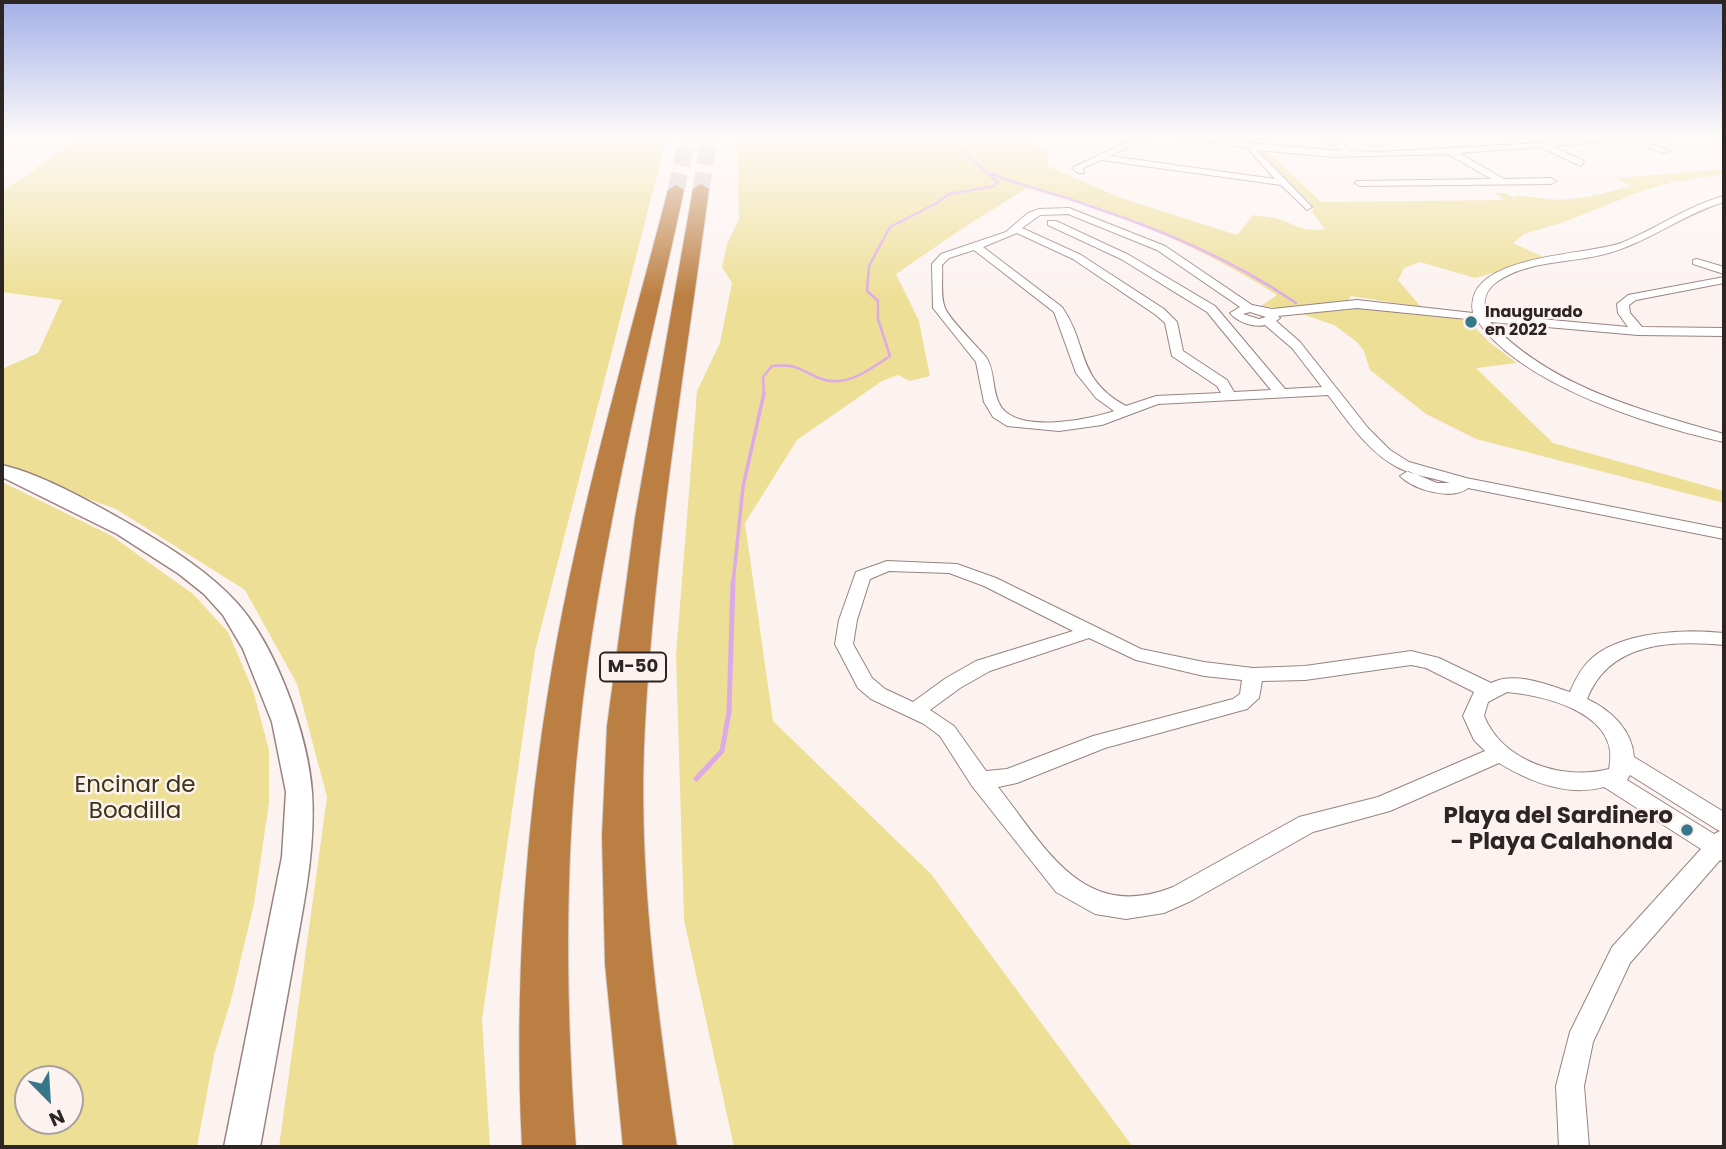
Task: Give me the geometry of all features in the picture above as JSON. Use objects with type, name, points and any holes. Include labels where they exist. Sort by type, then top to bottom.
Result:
[{"type":"highway","name":"M-50","points":[[549,1147],[544,1068],[548,842],[560,732],[598,517],[688,190],[626,726],[623,836],[628,964],[650,1147]]},
{"type":"street","points":[[1292,190],[1307,207]]},
{"type":"street","points":[[1724,199],[1611,250],[1523,267],[1496,276],[1480,291],[1478,305],[1480,317],[1492,334],[1531,364],[1563,381],[1636,412],[1724,438]]},
{"type":"street","points":[[1331,391],[1229,394],[1156,400],[1097,422],[1059,428],[1012,424],[998,414],[991,402],[982,360],[939,308],[937,264],[945,256],[1017,229],[1031,215],[1039,212],[1069,211],[1170,252],[1249,307],[1240,309],[1236,313],[1239,317],[1259,323],[1270,318],[1357,304],[1638,331],[1724,332]]},
{"type":"street","points":[[1052,223],[1125,257],[1211,309],[1281,393]]},
{"type":"street","points":[[1017,229],[1077,257],[1160,312],[1171,322],[1177,353],[1222,383],[1229,394]]},
{"type":"street","points":[[976,246],[1003,270],[1043,296],[1059,312],[1069,330],[1075,356],[1083,373],[1110,404],[1124,411]]},
{"type":"street","points":[[1697,262],[1724,271]]},
{"type":"street","points":[[1638,331],[1624,313],[1623,304],[1632,297],[1724,280]]},
{"type":"street","points":[[1270,318],[1296,345],[1363,431],[1376,452],[1412,479],[1434,488],[1499,489],[1724,534]]},
{"type":"street","points":[[2,470],[111,523],[198,579],[231,610],[253,648],[275,697],[291,744],[299,790],[298,832],[286,923],[242,1147]]},
{"type":"street","points":[[1487,690],[1432,663],[1411,658],[1305,673],[1253,675],[1204,669],[1136,654],[990,582],[951,568],[905,566],[872,570],[862,576],[844,644],[865,683],[878,694],[915,711],[947,731],[980,780],[1065,885],[1095,903],[1126,908],[1155,905],[1182,894],[1307,824],[1382,805],[1500,754]]},
{"type":"street","points":[[1576,701],[1587,676],[1602,660],[1645,645],[1679,629],[1724,629]]},
{"type":"street","points":[[915,711],[937,694],[990,663],[1063,643],[1088,631]]},
{"type":"street","points":[[1645,645],[1686,636],[1724,639]]},
{"type":"street","points":[[980,780],[1009,776],[1100,742],[1240,704],[1249,698],[1253,675]]},
{"type":"street","points":[[1504,685],[1527,685],[1576,701],[1614,730],[1623,747],[1625,762],[1619,775],[1610,780],[1577,784],[1536,775],[1500,754],[1482,735],[1473,717],[1475,701],[1487,690],[1504,685]]},
{"type":"street","points":[[1625,762],[1722,840]]},
{"type":"street","points":[[1610,780],[1722,840]]},
{"type":"street","points":[[1574,1147],[1570,1086],[1580,1041],[1615,968],[1621,956],[1722,840]]},
{"type":"green space","points":[[5,190],[653,190],[535,651],[482,1020],[490,1147],[279,1147],[327,797],[297,684],[245,590],[116,509],[2,468],[2,369],[38,353],[62,300],[2,292],[2,192]]},
{"type":"green space","points":[[738,190],[1024,190],[896,274],[919,321],[930,376],[910,381],[898,375],[882,381],[797,440],[745,523],[773,721],[931,874],[1133,1147],[734,1147],[684,920],[676,655],[697,391],[720,343],[732,283],[722,267],[727,244],[739,219]]},
{"type":"green space","points":[[1033,190],[1102,190],[1237,235],[1253,215],[1279,219],[1305,229],[1325,229],[1312,212],[1314,208],[1310,202],[1297,190],[1308,190],[1321,202],[1504,200],[1494,193],[1505,193],[1517,200],[1513,196],[1569,199],[1616,190],[1647,190],[1564,222],[1524,234],[1513,243],[1546,258],[1475,278],[1420,262],[1404,268],[1398,280],[1421,307],[1351,296],[1347,301],[1281,308],[1261,306],[1277,295],[1188,246],[1125,219]]},
{"type":"green space","points":[[1360,308],[1454,317],[1472,324],[1489,342],[1517,363],[1476,368],[1553,443],[1724,491],[1724,503],[1476,439],[1426,414],[1370,370],[1364,351],[1357,342],[1334,325],[1302,314]]},
{"type":"green space","name":"Encinar de Boadilla","points":[[2,482],[112,536],[193,594],[228,632],[253,690],[269,750],[269,803],[254,904],[231,1000],[214,1055],[197,1147],[2,1147]]},
{"type":"waterway","points":[[764,393],[763,377],[772,366],[798,368],[819,378],[838,381],[856,376],[890,356],[878,319],[878,301],[867,291],[869,266],[890,227],[949,194],[974,190]]},
{"type":"waterway","points":[[1039,190],[1167,234],[1220,258],[1296,303]]},
{"type":"waterway","points":[[733,584],[743,487],[764,393]]},
{"type":"waterway","points":[[696,779],[722,751],[729,712],[733,582]]},
{"type":"place","name":"Inaugurado en 2022","points":[[1471,322]]},
{"type":"place","name":"Playa del Sardinero - Playa Calahonda","points":[[1687,830]]}]
